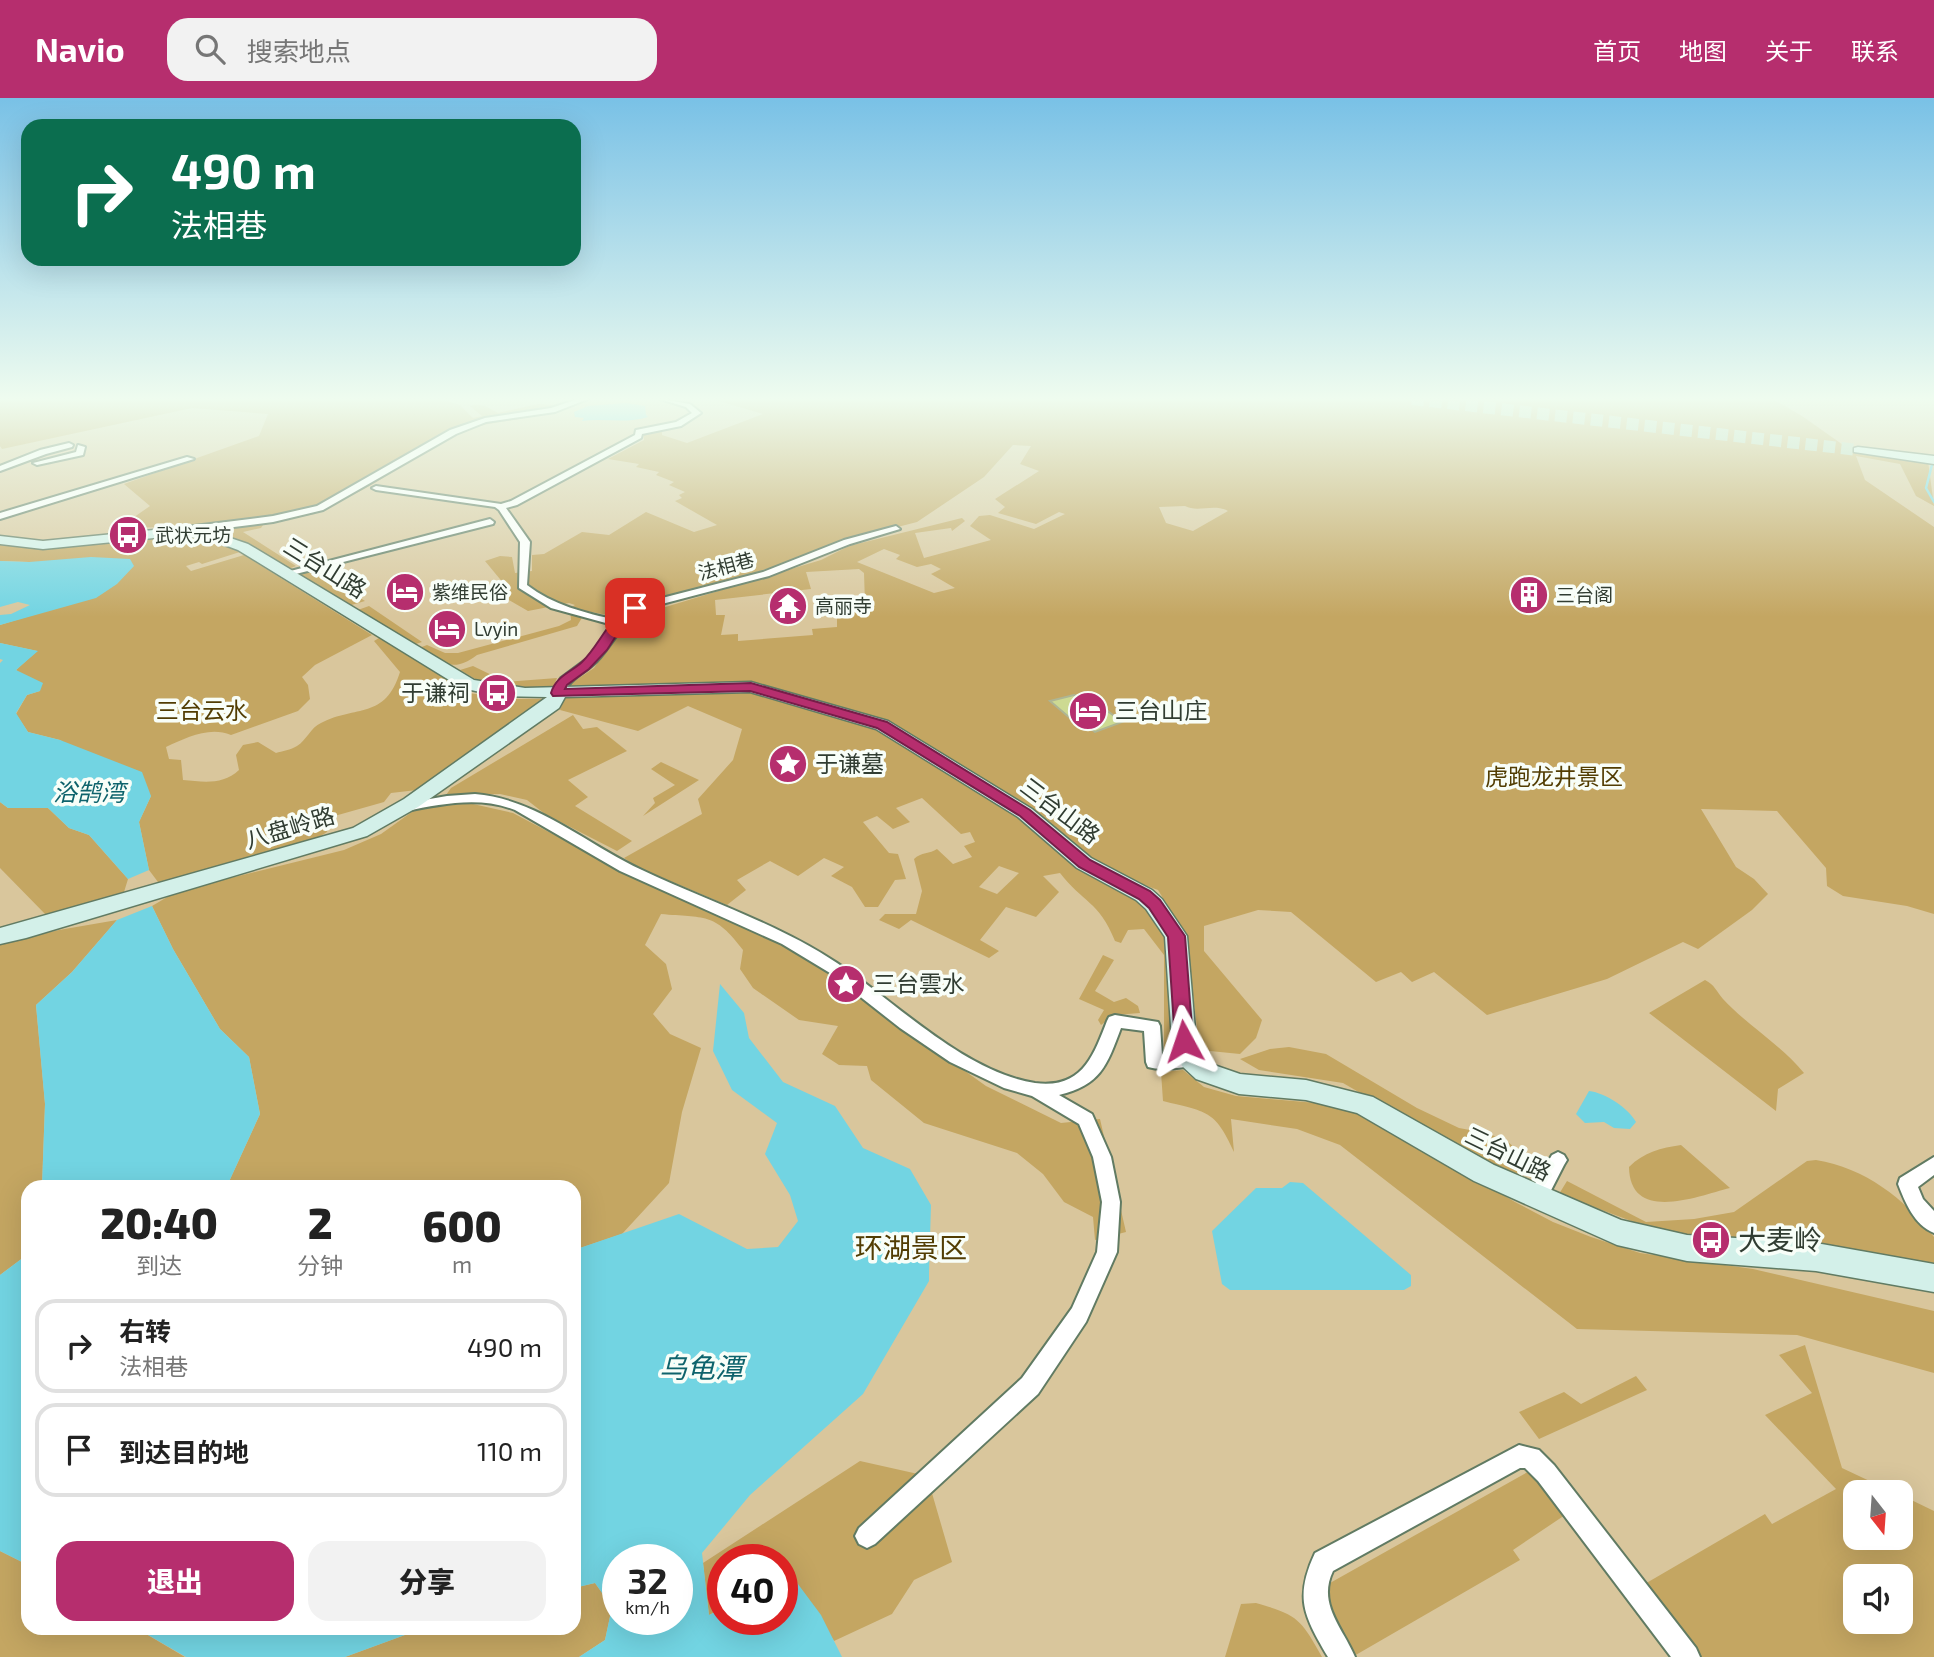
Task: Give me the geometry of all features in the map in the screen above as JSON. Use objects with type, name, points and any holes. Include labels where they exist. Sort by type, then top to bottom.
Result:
[{"type":"street","points":[[0,516],[147,472]]},
{"type":"street","points":[[174,532],[273,519],[320,508],[383,472]]},
{"type":"street","points":[[376,488],[499,506],[514,503],[572,472]]},
{"type":"street","points":[[499,506],[512,520],[525,542],[522,586],[535,598],[618,623]]},
{"type":"street","points":[[284,574],[490,522]]},
{"type":"street","name":"法相巷","points":[[558,693],[561,683],[585,666],[603,648],[622,617],[635,608],[766,574],[847,542],[896,529]]},
{"type":"street","name":"三台山路","points":[[0,540],[43,545],[174,532],[204,533],[225,539],[375,631],[468,684],[498,691],[558,693],[751,687],[882,725],[1025,813],[1084,863],[1144,895],[1154,904],[1176,936],[1184,1041],[1191,1059],[1205,1072],[1239,1084],[1306,1090],[1364,1104],[1446,1153],[1537,1198],[1617,1232],[1687,1248],[1816,1257],[1934,1278]]},
{"type":"street","name":"八盘岭路","points":[[0,936],[302,851],[360,832],[403,807],[553,704],[558,693]]},
{"type":"street","points":[[403,807],[466,799],[515,805],[635,872],[788,938],[984,1074],[1010,1085],[1037,1090],[1061,1088],[1083,1081],[1097,1069],[1115,1021],[1152,1026],[1154,1062],[1191,1059]]},
{"type":"street","points":[[867,1536],[1030,1386],[1079,1315],[1107,1252],[1111,1202],[1102,1157],[1086,1119],[1037,1090]]},
{"type":"street","points":[[1537,1198],[1558,1160]]},
{"type":"street","points":[[1934,1165],[1907,1184],[1916,1205],[1934,1224]]},
{"type":"street","points":[[1342,1657],[1320,1618],[1314,1596],[1314,1578],[1324,1562],[1519,1456],[1531,1458],[1546,1473],[1687,1657]]},
{"type":"green space","name":"环湖景区","points":[[0,472],[1934,472],[1934,1657],[0,1657]]},
{"type":"green space","points":[[158,472],[393,472],[347,498],[303,512],[251,521],[117,529],[150,506],[124,484]]},
{"type":"green space","name":"虎跑龙井景区","points":[[659,472],[989,472],[917,522],[847,540],[812,555],[750,574],[627,606],[618,617],[586,611],[577,626],[477,655],[461,664],[448,664],[419,648],[427,645],[445,653],[458,653],[559,626],[571,620],[570,608],[575,605],[569,603],[528,611],[500,595],[509,590],[485,561],[500,556],[512,557],[515,573],[532,571],[532,555],[544,554],[582,532],[609,535],[646,512],[694,532],[717,525],[675,501],[682,498],[679,495],[685,492],[669,485],[674,482],[656,475]]},
{"type":"green space","name":"虎跑龙井景区","points":[[1038,472],[1862,472],[1865,480],[1934,527],[1934,914],[1907,906],[1843,896],[1827,886],[1826,868],[1777,811],[1701,809],[1736,867],[1754,879],[1768,894],[1752,910],[1698,949],[1683,942],[1607,979],[1487,1015],[1434,972],[1412,982],[1401,972],[1376,982],[1291,912],[1258,910],[1204,926],[1204,951],[1262,1020],[1256,1038],[1240,1054],[1200,1050],[1185,934],[1158,890],[1139,883],[1142,901],[1168,937],[1179,1053],[1164,1054],[1164,955],[1144,929],[1128,930],[1121,943],[1115,941],[1103,918],[1060,873],[1043,876],[1059,892],[1036,917],[1006,907],[980,940],[999,951],[989,958],[911,920],[899,929],[879,920],[885,914],[916,914],[922,891],[914,859],[937,849],[953,864],[972,857],[964,846],[975,842],[970,832],[961,834],[922,798],[896,808],[910,822],[893,829],[877,816],[863,822],[889,853],[898,854],[906,879],[895,880],[878,907],[865,907],[852,887],[831,876],[844,867],[824,858],[798,876],[770,861],[737,880],[746,890],[727,905],[637,867],[624,858],[702,814],[698,799],[733,760],[742,729],[688,706],[638,731],[560,710],[570,684],[594,668],[629,618],[821,560],[849,546],[962,518],[965,521],[952,531],[951,528],[915,533],[924,558],[991,540],[970,526],[979,516],[990,515],[1034,529],[1065,514],[1059,512],[1036,524],[998,513],[1005,507],[995,499]],"holes":[[[1185,506],[1195,509],[1217,508],[1228,511],[1193,531],[1166,523],[1159,507]],[[884,549],[900,555],[896,559],[917,567],[931,564],[941,569],[931,574],[955,588],[934,593],[857,562]],[[859,569],[864,573],[865,603],[857,609],[837,611],[837,627],[812,629],[813,635],[738,641],[738,634],[721,635],[725,615],[716,615],[715,600],[811,589],[806,572]],[[999,866],[1019,873],[997,894],[979,887]]]},
{"type":"green space","name":"虎跑龙井景区","points":[[1904,472],[1929,472],[1934,506],[1916,496]]},
{"type":"green space","points":[[314,511],[314,514],[243,532],[296,566],[286,570],[231,537],[201,531]]},
{"type":"green space","name":"三台云水","points":[[167,536],[203,537],[240,552],[186,566],[191,571],[244,555],[372,635],[315,665],[302,677],[308,685],[310,699],[298,711],[231,735],[206,732],[166,747],[169,759],[181,760],[183,780],[213,781],[226,778],[239,770],[236,755],[243,745],[258,742],[276,753],[300,744],[321,723],[378,704],[394,687],[400,672],[374,641],[379,638],[469,693],[508,699],[546,699],[417,790],[391,793],[384,802],[331,817],[327,832],[316,839],[161,886],[149,870],[139,822],[151,796],[60,740],[28,732],[16,714],[27,695],[40,691],[16,670],[37,651],[0,643],[0,625],[39,613],[29,562],[0,561],[0,545],[52,549]]},
{"type":"green space","points":[[314,569],[365,601],[348,606],[295,575]]},
{"type":"green space","points":[[369,606],[422,642],[413,645],[355,611]]},
{"type":"green space","points":[[473,666],[506,682],[557,678],[553,688],[487,686],[460,670]]},
{"type":"green space","points":[[573,715],[583,729],[597,727],[627,751],[568,780],[588,797],[575,806],[632,841],[617,851],[545,814],[527,800],[500,794],[446,795],[451,788]]},
{"type":"green space","points":[[661,762],[699,780],[643,816],[655,803],[653,798],[675,785],[651,769]]},
{"type":"green space","points":[[0,802],[8,808],[48,808],[69,828],[89,835],[128,879],[124,892],[47,916],[0,868]]},
{"type":"green space","points":[[447,804],[473,804],[513,813],[645,883],[783,941],[986,1086],[1061,1123],[1100,1119],[1126,1232],[1095,1240],[1093,1217],[1064,1202],[1043,1174],[1017,1153],[924,1123],[871,1080],[867,1066],[839,1065],[822,1054],[838,1026],[799,1020],[753,988],[740,969],[743,950],[716,923],[698,917],[661,914],[645,945],[666,964],[672,989],[653,1014],[670,1034],[701,1048],[682,1112],[669,1183],[622,1234],[581,1248],[581,1180],[230,1180],[260,1114],[249,1057],[220,1029],[173,949],[152,906],[169,896],[214,882],[344,850],[381,834],[416,809]]},
{"type":"green space","points":[[117,920],[72,972],[36,1005],[45,1104],[42,1180],[21,1180],[21,1259],[0,1275],[0,944]]},
{"type":"green space","points":[[1103,955],[1114,960],[1095,991],[1114,1002],[1126,998],[1138,1006],[1140,1013],[1115,1015],[1101,1025],[1098,1020],[1104,1010],[1079,999]]},
{"type":"green space","points":[[1705,980],[1804,1073],[1778,1089],[1776,1111],[1649,1013]]},
{"type":"green space","points":[[1289,1047],[1326,1054],[1417,1108],[1459,1128],[1506,1140],[1517,1150],[1525,1163],[1520,1179],[1480,1162],[1343,1083],[1259,1070],[1240,1059],[1270,1049]]},
{"type":"green space","points":[[1183,1070],[1204,1087],[1236,1096],[1328,1104],[1357,1110],[1553,1222],[1640,1253],[1753,1269],[1934,1311],[1934,1373],[1797,1335],[1577,1329],[1340,1145],[1297,1129],[1231,1119],[1234,1152],[1221,1127],[1208,1114],[1163,1101],[1161,1072]]},
{"type":"green space","points":[[1681,1145],[1730,1188],[1668,1202],[1653,1201],[1641,1195],[1632,1185],[1629,1167],[1653,1152]]},
{"type":"green space","points":[[1816,1160],[1851,1170],[1867,1178],[1910,1210],[1934,1237],[1934,1272],[1666,1234],[1559,1194],[1567,1181],[1646,1222],[1694,1219],[1734,1212],[1807,1161]]},
{"type":"green space","points":[[1805,1345],[1842,1468],[1867,1480],[1843,1480],[1843,1550],[1913,1550],[1913,1501],[1934,1511],[1934,1657],[1695,1657],[1643,1585],[1765,1514],[1772,1524],[1836,1489],[1765,1415],[1812,1393],[1779,1355]]},
{"type":"green space","points":[[1636,1376],[1647,1390],[1539,1439],[1519,1412],[1564,1392],[1581,1404]]},
{"type":"green space","points":[[860,1461],[927,1476],[952,1562],[914,1580],[892,1614],[834,1641],[798,1585],[798,1544],[732,1544]]},
{"type":"green space","points":[[1533,1469],[1565,1515],[1513,1550],[1520,1560],[1354,1656],[1329,1606],[1330,1583]]},
{"type":"green space","points":[[0,1551],[21,1562],[21,1635],[148,1635],[185,1657],[0,1657]]},
{"type":"green space","points":[[707,1560],[707,1598],[703,1563]]},
{"type":"green space","points":[[595,1583],[602,1593],[602,1635],[606,1635],[605,1640],[579,1657],[345,1657],[405,1635],[581,1635],[581,1586]]},
{"type":"green space","points":[[1256,1603],[1281,1611],[1297,1620],[1309,1634],[1322,1657],[1225,1657],[1241,1604]]},
{"type":"water","points":[[91,557],[130,559],[134,566],[117,584],[96,598],[0,625],[0,615],[11,614],[30,605],[18,602],[0,607],[0,561],[29,562]]},
{"type":"water","name":"浴鹄湾","points":[[0,643],[38,651],[16,670],[43,683],[40,691],[27,695],[16,713],[28,732],[60,740],[142,772],[151,796],[139,822],[149,870],[128,879],[89,835],[69,828],[48,808],[8,808],[0,802],[0,663],[3,660],[0,659]]},
{"type":"water","points":[[152,906],[173,949],[220,1029],[249,1057],[260,1114],[230,1180],[42,1180],[45,1104],[36,1005],[72,972],[117,920]]},
{"type":"water","name":"乌龟潭","points":[[720,984],[744,1013],[749,1038],[783,1082],[835,1106],[863,1148],[910,1169],[931,1205],[929,1281],[863,1394],[750,1495],[702,1553],[707,1597],[707,1635],[798,1635],[798,1584],[821,1615],[842,1657],[579,1657],[605,1640],[606,1635],[693,1635],[693,1544],[602,1544],[602,1593],[595,1583],[581,1586],[581,1248],[679,1214],[747,1249],[778,1247],[798,1221],[790,1195],[765,1154],[777,1123],[732,1090],[713,1051]]},
{"type":"water","points":[[1589,1091],[1616,1102],[1636,1122],[1630,1129],[1614,1128],[1604,1122],[1585,1123],[1576,1114]]},
{"type":"water","points":[[1290,1182],[1303,1183],[1411,1275],[1411,1286],[1404,1290],[1230,1290],[1222,1284],[1212,1231],[1256,1188],[1282,1188]]},
{"type":"water","points":[[21,1259],[21,1562],[0,1551],[0,1275]]},
{"type":"water","points":[[148,1635],[405,1635],[345,1657],[186,1657]]},
{"type":"building","name":"三台山庄","points":[[1074,695],[1097,703],[1122,722],[1095,732],[1088,727],[1083,729],[1050,701]]},
{"type":"waterway","points":[[1930,472],[1926,488],[1934,502]]},
{"type":"place","name":"武状元坊","points":[[128,535]]},
{"type":"place","name":"紫维民俗","points":[[405,592]]},
{"type":"place","name":"三台阁","points":[[1529,595]]},
{"type":"place","name":"高丽寺","points":[[788,606]]},
{"type":"place","name":"Lvyin","points":[[447,629]]},
{"type":"place","name":"于谦祠","points":[[497,693]]},
{"type":"place","name":"三台山庄","points":[[1088,711]]},
{"type":"place","name":"于谦墓","points":[[788,764]]},
{"type":"place","name":"三台雲水","points":[[846,984]]},
{"type":"place","name":"大麦岭","points":[[1711,1240]]},
{"type":"route","points":[[635,608],[622,617],[603,648],[585,666],[561,683],[558,693],[751,687],[882,725],[1025,813],[1084,863],[1144,895],[1154,904],[1176,936],[1184,1041]]}]
